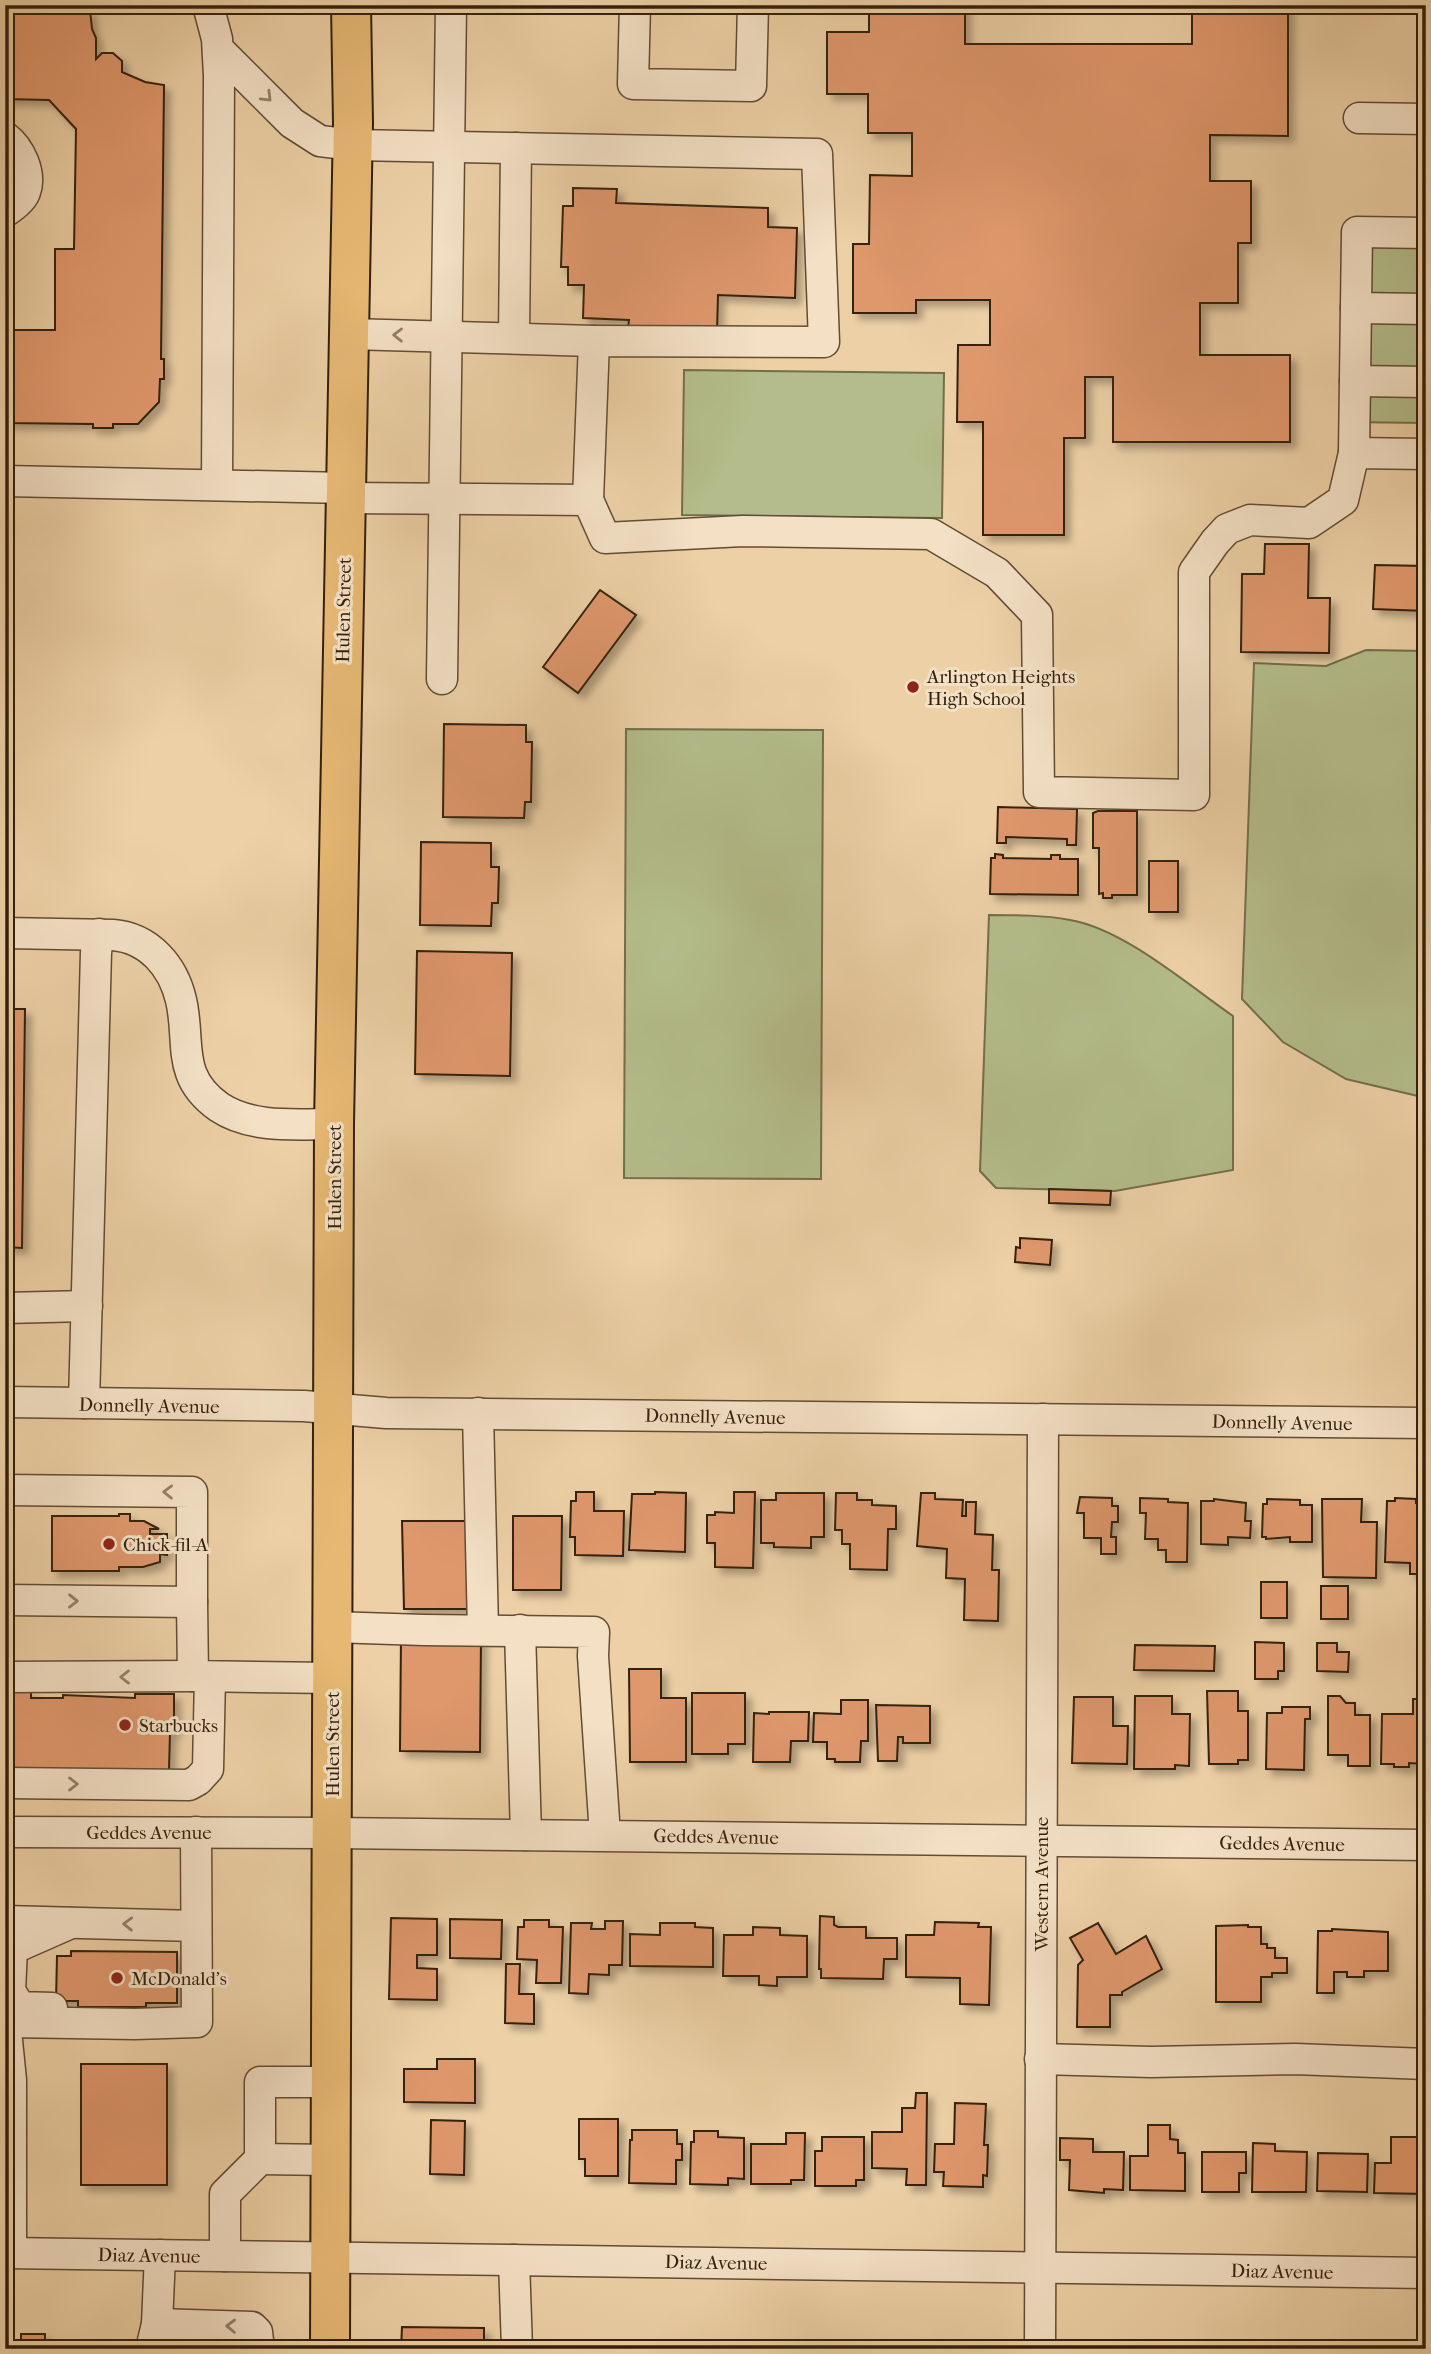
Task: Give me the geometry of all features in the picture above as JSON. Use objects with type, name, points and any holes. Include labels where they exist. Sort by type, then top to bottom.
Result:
[{"type":"main road","name":"Hulen Street","points":[[330,2349],[334,1124],[353,145],[350,9]]},
{"type":"street","points":[[208,5],[218,49],[217,485]]},
{"type":"street","points":[[442,679],[451,5]]},
{"type":"street","points":[[635,5],[634,84],[751,86],[752,5]]},
{"type":"street","points":[[218,49],[292,123],[320,141],[353,145],[817,154],[824,342],[594,341],[349,334]]},
{"type":"street","points":[[1359,118],[1426,118]]},
{"type":"street","points":[[5,137],[19,152],[27,172],[25,192],[18,202],[5,212]]},
{"type":"street","points":[[514,338],[516,148]]},
{"type":"street","points":[[594,341],[588,500],[605,538],[743,531],[931,534],[997,573],[1037,615],[1039,792],[1194,795],[1194,572],[1227,529],[1250,520],[1309,523],[1343,500],[1353,453],[1357,232],[1426,233]]},
{"type":"street","points":[[1356,308],[1426,309]]},
{"type":"street","points":[[1355,382],[1426,382]]},
{"type":"street","points":[[1353,453],[1426,454]]},
{"type":"street","points":[[5,481],[217,485],[445,498],[588,500]]},
{"type":"street","points":[[5,933],[99,934],[134,939],[154,950],[181,999],[188,1064],[198,1084],[220,1108],[267,1123],[334,1124]]},
{"type":"street","points":[[84,1403],[96,952],[99,934]]},
{"type":"street","points":[[5,1308],[87,1306]]},
{"type":"street","name":"Donnelly Avenue","points":[[5,1402],[333,1407],[386,1413],[1426,1423]]},
{"type":"street","points":[[478,1413],[483,1630]]},
{"type":"street","name":"Western Avenue","points":[[1040,2349],[1044,1419]]},
{"type":"street","points":[[5,1490],[191,1492],[192,1602],[202,1676],[208,1769],[198,1780],[188,1785],[5,1783]]},
{"type":"street","points":[[5,1600],[192,1602]]},
{"type":"street","points":[[332,1627],[594,1632],[593,1656],[605,1835]]},
{"type":"street","points":[[520,1630],[526,1835]]},
{"type":"street","points":[[5,1677],[332,1678]]},
{"type":"street","name":"Geddes Avenue","points":[[5,1832],[605,1835],[1426,1845]]},
{"type":"street","points":[[196,1832],[197,2022]]},
{"type":"street","points":[[5,1921],[196,1926]]},
{"type":"street","points":[[71,1923],[12,1949],[10,1991],[20,2007],[177,2012],[197,2022]]},
{"type":"street","points":[[8,2253],[11,2080],[6,2022],[197,2022]]},
{"type":"street","points":[[1041,2059],[1151,2062],[1295,2059],[1426,2064]]},
{"type":"street","points":[[225,2256],[225,2194],[260,2159],[260,2082],[331,2082]]},
{"type":"street","points":[[260,2159],[331,2160]]},
{"type":"street","name":"Diaz Avenue","points":[[8,2253],[1426,2273]]},
{"type":"street","points":[[160,2255],[154,2337],[187,2325],[252,2327],[257,2332],[259,2349]]},
{"type":"street","points":[[514,2260],[517,2349]]},
{"type":"green space","points":[[1346,227],[1426,227],[1426,423],[1345,422]]},
{"type":"green space","points":[[684,370],[944,373],[942,518],[682,515]]},
{"type":"green space","points":[[1366,650],[1426,651],[1426,1098],[1346,1079],[1283,1042],[1242,999],[1254,663],[1326,666]]},
{"type":"green space","points":[[626,729],[823,730],[821,1179],[624,1178]]},
{"type":"green space","points":[[989,915],[1050,917],[1091,925],[1112,934],[1155,960],[1233,1016],[1233,1170],[1115,1191],[996,1188],[980,1171]]},
{"type":"building","points":[[869,5],[965,5],[965,44],[1192,44],[1192,5],[1288,5],[1288,136],[1210,135],[1210,181],[1251,181],[1251,243],[1238,243],[1238,303],[1200,303],[1200,355],[1290,355],[1290,442],[1113,442],[1113,377],[1085,377],[1085,438],[1064,438],[1064,535],[983,535],[983,422],[957,422],[958,345],[990,345],[990,300],[916,300],[916,313],[853,313],[853,244],[869,244],[870,175],[912,176],[912,133],[868,133],[868,94],[827,94],[827,32],[869,32]]},
{"type":"building","points":[[5,10],[90,10],[96,38],[96,59],[102,53],[113,53],[122,61],[122,72],[145,82],[164,85],[161,359],[164,359],[164,379],[160,379],[159,402],[138,424],[113,424],[113,428],[93,428],[93,424],[5,423],[5,330],[55,330],[55,249],[74,249],[76,129],[49,100],[5,99]]},
{"type":"building","points":[[573,188],[617,189],[616,203],[768,208],[768,227],[797,228],[795,298],[718,295],[717,331],[628,328],[629,320],[583,318],[584,285],[568,285],[568,267],[561,267],[563,206],[573,206]]},
{"type":"building","points":[[1265,544],[1309,544],[1308,598],[1330,598],[1329,653],[1241,652],[1242,574],[1264,574]]},
{"type":"building","points":[[1375,565],[1426,566],[1426,611],[1373,609]]},
{"type":"building","points":[[600,590],[636,615],[578,693],[543,667]]},
{"type":"building","points":[[444,724],[526,725],[526,742],[532,742],[531,802],[525,802],[524,818],[443,817]]},
{"type":"building","points":[[998,807],[1077,809],[1076,845],[1067,845],[1067,839],[1006,837],[1006,843],[997,843]]},
{"type":"building","points":[[1137,811],[1137,895],[1112,895],[1112,898],[1103,898],[1103,893],[1099,894],[1099,848],[1093,848],[1093,813]]},
{"type":"building","points":[[421,842],[491,843],[491,867],[499,867],[498,903],[492,903],[491,926],[420,925]]},
{"type":"building","points":[[995,854],[1003,855],[1003,858],[1051,859],[1051,855],[1060,855],[1060,859],[1078,859],[1078,895],[990,894],[991,858],[995,858]]},
{"type":"building","points":[[1149,861],[1178,861],[1178,912],[1149,912]]},
{"type":"building","points":[[417,951],[512,953],[510,1076],[415,1074]]},
{"type":"building","points":[[5,1009],[25,1009],[22,1248],[5,1247]]},
{"type":"building","points":[[1049,1189],[1111,1191],[1110,1205],[1049,1203]]},
{"type":"building","points":[[1020,1238],[1052,1240],[1050,1265],[1015,1262]]},
{"type":"building","points":[[576,1492],[594,1492],[594,1511],[624,1511],[623,1556],[575,1555],[575,1537],[570,1537],[571,1501],[576,1501]]},
{"type":"building","points":[[734,1492],[755,1492],[753,1568],[715,1567],[715,1543],[707,1543],[707,1515],[715,1515],[715,1512],[734,1513]]},
{"type":"building","points":[[686,1493],[685,1552],[629,1550],[632,1494]]},
{"type":"building","points":[[776,1493],[824,1493],[824,1537],[811,1537],[811,1548],[774,1547],[774,1543],[761,1543],[761,1500],[776,1500]]},
{"type":"building","points":[[836,1493],[857,1493],[857,1500],[872,1500],[872,1505],[896,1506],[896,1529],[888,1529],[887,1570],[850,1569],[850,1544],[842,1544],[842,1530],[835,1530]]},
{"type":"building","points":[[921,1493],[935,1493],[935,1499],[963,1500],[962,1516],[966,1516],[966,1502],[976,1502],[975,1534],[993,1535],[992,1570],[999,1570],[998,1621],[964,1620],[965,1579],[946,1578],[947,1549],[917,1546]]},
{"type":"building","points":[[1080,1497],[1112,1498],[1112,1506],[1118,1506],[1118,1522],[1112,1522],[1111,1537],[1116,1537],[1116,1554],[1101,1554],[1101,1538],[1084,1538],[1084,1513],[1077,1513]]},
{"type":"building","points":[[1140,1498],[1188,1503],[1187,1562],[1166,1562],[1166,1550],[1158,1550],[1158,1539],[1145,1539],[1146,1513],[1140,1513]]},
{"type":"building","points":[[1395,1498],[1416,1499],[1416,1503],[1426,1503],[1426,1574],[1410,1574],[1410,1563],[1385,1562],[1387,1501],[1395,1501]]},
{"type":"building","points":[[1214,1499],[1246,1503],[1245,1521],[1251,1521],[1250,1538],[1228,1537],[1228,1545],[1201,1544],[1201,1501]]},
{"type":"building","points":[[1267,1499],[1300,1500],[1300,1505],[1312,1505],[1312,1542],[1290,1542],[1290,1537],[1262,1537],[1263,1504],[1267,1504]]},
{"type":"building","points":[[1322,1499],[1362,1499],[1361,1522],[1377,1522],[1376,1578],[1323,1577]]},
{"type":"building","name":"Chick-fil-A","points":[[130,1514],[130,1521],[144,1521],[159,1529],[150,1529],[150,1534],[167,1534],[167,1555],[160,1554],[160,1562],[143,1567],[119,1567],[119,1571],[52,1571],[52,1516]]},
{"type":"building","points":[[513,1516],[562,1516],[561,1590],[513,1590]]},
{"type":"building","points":[[402,1521],[471,1521],[473,1609],[404,1609]]},
{"type":"building","points":[[1261,1582],[1287,1582],[1287,1618],[1261,1618]]},
{"type":"building","points":[[1321,1586],[1348,1586],[1348,1619],[1321,1619]]},
{"type":"building","points":[[401,1635],[481,1636],[480,1752],[400,1751]]},
{"type":"building","points":[[1255,1642],[1284,1643],[1284,1671],[1278,1671],[1278,1679],[1255,1679]]},
{"type":"building","points":[[1317,1643],[1337,1643],[1337,1652],[1349,1652],[1348,1672],[1317,1671]]},
{"type":"building","points":[[1135,1645],[1215,1646],[1214,1671],[1134,1670]]},
{"type":"building","points":[[629,1669],[661,1669],[661,1698],[686,1698],[686,1762],[630,1762]]},
{"type":"building","points":[[5,1691],[31,1692],[31,1698],[63,1698],[63,1695],[135,1698],[135,1694],[174,1694],[174,1732],[170,1732],[169,1770],[5,1769]]},
{"type":"building","points":[[1207,1691],[1238,1691],[1238,1711],[1248,1711],[1248,1760],[1238,1760],[1238,1764],[1209,1764]]},
{"type":"building","points":[[692,1693],[745,1693],[745,1744],[728,1744],[728,1754],[692,1754]]},
{"type":"building","points":[[1135,1696],[1172,1696],[1172,1714],[1190,1714],[1189,1766],[1175,1765],[1175,1769],[1134,1769]]},
{"type":"building","points":[[1328,1696],[1340,1696],[1346,1703],[1355,1703],[1355,1715],[1370,1715],[1370,1766],[1348,1766],[1348,1755],[1328,1755]]},
{"type":"building","points":[[1074,1697],[1113,1697],[1113,1726],[1128,1726],[1127,1764],[1072,1763]]},
{"type":"building","points":[[1413,1699],[1426,1699],[1426,1764],[1409,1763],[1409,1767],[1394,1767],[1394,1764],[1381,1764],[1382,1714],[1413,1714]]},
{"type":"building","points":[[841,1700],[868,1700],[868,1741],[861,1741],[860,1762],[835,1762],[835,1759],[827,1759],[827,1742],[813,1742],[814,1713],[841,1714]]},
{"type":"building","points":[[876,1705],[930,1706],[930,1743],[903,1743],[903,1737],[898,1737],[897,1761],[878,1761]]},
{"type":"building","points":[[1282,1707],[1310,1707],[1310,1719],[1305,1719],[1304,1770],[1266,1769],[1267,1713],[1282,1713]]},
{"type":"building","points":[[809,1712],[808,1741],[791,1741],[790,1762],[753,1762],[754,1713]]},
{"type":"building","points":[[820,1916],[834,1917],[834,1925],[838,1927],[866,1927],[866,1938],[897,1938],[897,1959],[884,1959],[883,1979],[821,1978]]},
{"type":"building","points":[[391,1918],[437,1919],[437,1955],[417,1955],[417,1968],[437,1969],[437,2000],[389,1999]]},
{"type":"building","points":[[450,1919],[502,1920],[501,1959],[450,1958]]},
{"type":"building","points":[[524,1920],[549,1920],[549,1927],[563,1927],[561,1983],[536,1983],[537,1960],[517,1959],[518,1927],[524,1927]]},
{"type":"building","points":[[605,1921],[623,1921],[622,1965],[609,1965],[609,1975],[589,1974],[588,1994],[569,1993],[571,1923],[592,1923],[591,1929],[605,1929]]},
{"type":"building","points":[[935,1922],[979,1923],[978,1927],[991,1927],[989,2005],[960,2004],[960,1978],[906,1977],[906,1935],[934,1935]]},
{"type":"building","points":[[660,1923],[695,1923],[695,1927],[713,1928],[713,1967],[630,1966],[630,1934],[660,1935]]},
{"type":"building","points":[[1098,1923],[1116,1954],[1146,1936],[1162,1969],[1122,1992],[1122,1995],[1110,1995],[1110,2027],[1077,2027],[1078,1965],[1083,1960],[1070,1938]]},
{"type":"building","points":[[1216,1926],[1261,1927],[1261,1944],[1267,1944],[1267,1948],[1275,1948],[1275,1958],[1287,1958],[1287,1973],[1272,1973],[1272,1977],[1261,1977],[1261,2002],[1216,2002]]},
{"type":"building","points":[[753,1927],[780,1928],[780,1935],[807,1936],[807,1977],[777,1977],[777,1986],[759,1985],[759,1976],[723,1976],[724,1935],[753,1935]]},
{"type":"building","points":[[1332,1929],[1388,1932],[1388,1971],[1364,1971],[1364,1977],[1347,1977],[1347,1972],[1334,1972],[1334,1993],[1317,1993],[1318,1931]]},
{"type":"building","name":"McDonald's","points":[[71,1951],[177,1952],[177,2003],[146,2003],[146,2007],[78,2007],[78,2001],[56,2001],[57,1956],[71,1956]]},
{"type":"building","points":[[506,1964],[520,1964],[519,1994],[534,1994],[534,2024],[505,2023]]},
{"type":"building","points":[[1419,1980],[1426,1980],[1426,2011],[1419,2011]]},
{"type":"building","points":[[437,2059],[475,2059],[475,2103],[404,2102],[404,2069],[437,2069]]},
{"type":"building","points":[[81,2064],[167,2064],[167,2185],[81,2185]]},
{"type":"building","points":[[916,2093],[927,2093],[926,2185],[906,2185],[907,2169],[872,2168],[872,2132],[902,2132],[902,2108],[915,2108]]},
{"type":"building","points":[[955,2103],[986,2104],[984,2145],[988,2145],[987,2176],[983,2175],[983,2187],[943,2186],[944,2172],[934,2172],[935,2144],[954,2144]]},
{"type":"building","points":[[579,2119],[618,2119],[618,2176],[585,2176],[585,2159],[579,2159]]},
{"type":"building","points":[[431,2120],[465,2121],[464,2175],[430,2174]]},
{"type":"building","points":[[1148,2125],[1170,2125],[1170,2139],[1178,2140],[1178,2153],[1185,2153],[1185,2191],[1130,2190],[1130,2156],[1148,2156]]},
{"type":"building","points":[[632,2130],[677,2130],[677,2144],[682,2144],[682,2160],[676,2160],[676,2184],[629,2183]]},
{"type":"building","points":[[694,2131],[718,2131],[718,2137],[744,2138],[744,2179],[728,2178],[728,2185],[690,2184],[691,2142],[694,2142]]},
{"type":"building","points":[[786,2133],[805,2133],[804,2180],[791,2180],[791,2184],[751,2184],[751,2144],[786,2144]]},
{"type":"building","points":[[822,2137],[864,2137],[864,2180],[856,2180],[856,2186],[815,2186],[815,2151],[822,2151]]},
{"type":"building","points":[[1391,2137],[1417,2137],[1417,2155],[1426,2155],[1426,2194],[1374,2193],[1375,2163],[1391,2163]]},
{"type":"building","points":[[1060,2138],[1093,2139],[1093,2152],[1124,2152],[1123,2190],[1104,2189],[1104,2193],[1069,2190],[1070,2160],[1060,2160]]},
{"type":"building","points":[[1253,2143],[1275,2144],[1275,2151],[1307,2152],[1306,2192],[1252,2192]]},
{"type":"building","points":[[1202,2152],[1246,2152],[1246,2173],[1239,2173],[1239,2192],[1202,2192]]},
{"type":"building","points":[[1318,2153],[1368,2154],[1367,2192],[1317,2191]]},
{"type":"building","points":[[402,2327],[484,2328],[484,2349],[401,2349]]},
{"type":"building","points":[[21,2334],[45,2334],[45,2349],[5,2349],[5,2339],[13,2340],[13,2344],[21,2344]]},
{"type":"building","points":[[567,2342],[623,2343],[623,2349],[566,2349]]},
{"type":"building","points":[[643,2342],[676,2343],[676,2349],[643,2349]]},
{"type":"building","points":[[702,2343],[730,2343],[730,2349],[702,2349]]},
{"type":"building","points":[[906,2343],[926,2343],[926,2349],[906,2349]]},
{"type":"building","points":[[1298,2348],[1298,2349],[1243,2349]]},
{"type":"place","name":"Arlington Heights High School","points":[[913,687]]},
{"type":"place","name":"Chick-fil-A","points":[[109,1544]]},
{"type":"place","name":"Starbucks","points":[[125,1725]]},
{"type":"place","name":"McDonald's","points":[[117,1978]]}]
